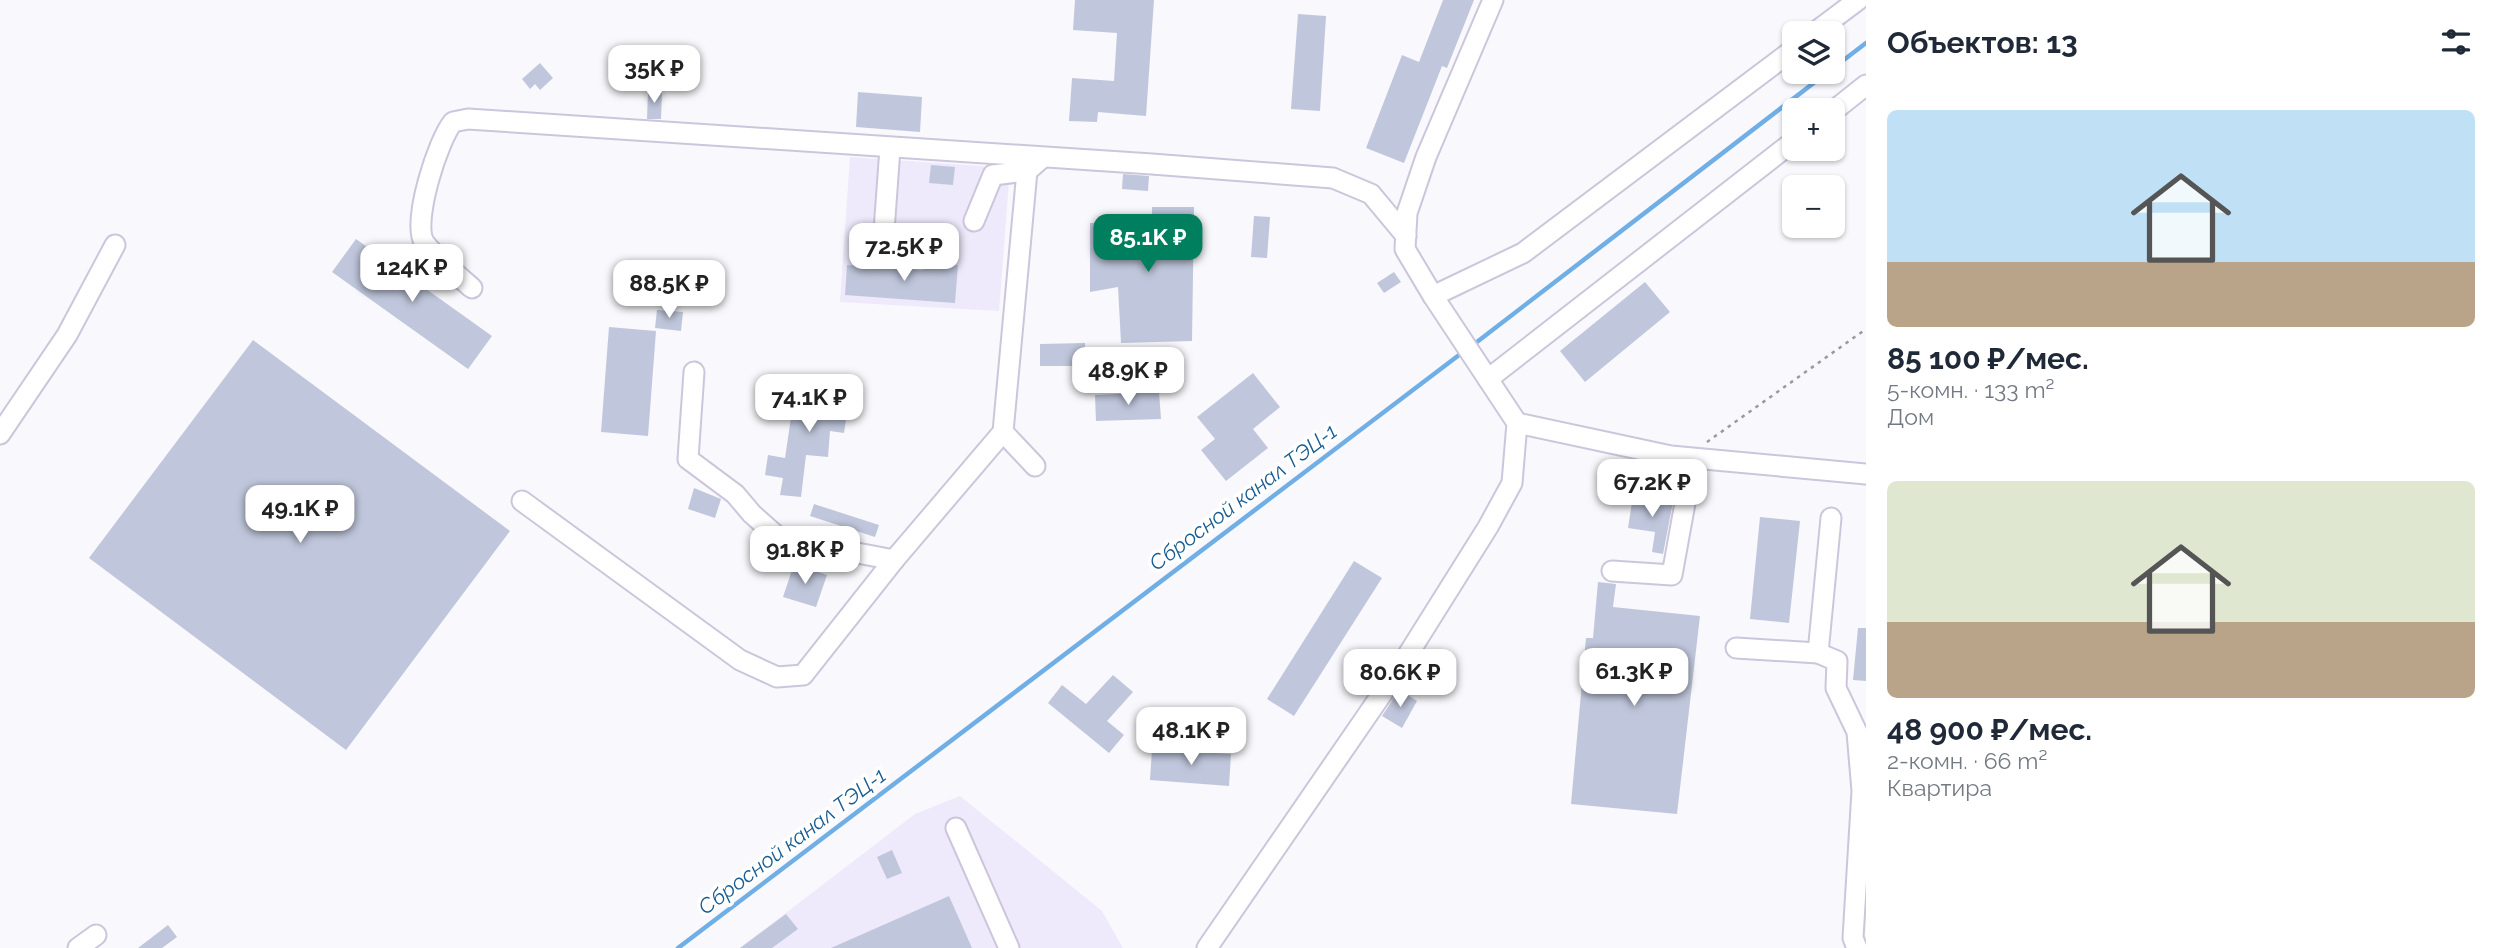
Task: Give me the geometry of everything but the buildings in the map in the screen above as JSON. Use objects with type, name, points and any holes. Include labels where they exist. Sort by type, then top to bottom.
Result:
[{"type":"street","points":[[1207,948],[1397,671],[1488,527],[1512,483],[1517,423],[1405,249],[1407,213],[1426,157],[1493,0]]},
{"type":"street","points":[[1830,21],[1858,0]]},
{"type":"street","points":[[1433,296],[1523,253],[1782,58]]},
{"type":"street","points":[[1845,102],[1866,85]]},
{"type":"street","points":[[472,288],[424,242],[421,218],[432,168],[446,131],[453,122],[468,119],[1333,178],[1371,194],[1406,236]]},
{"type":"street","points":[[884,231],[890,148]]},
{"type":"street","points":[[1484,373],[1782,150]]},
{"type":"street","points":[[974,221],[993,176],[1027,171],[1042,158]]},
{"type":"street","points":[[522,501],[740,660],[777,677],[803,675],[894,561],[1003,432],[1027,171]]},
{"type":"street","points":[[0,434],[67,335],[115,245]]},
{"type":"street","points":[[694,372],[688,459],[735,494],[751,514],[779,538],[894,561]]},
{"type":"street","points":[[1517,423],[1693,459],[1866,474]]},
{"type":"street","points":[[1003,432],[1035,466]]},
{"type":"street","points":[[1612,571],[1672,575],[1693,459]]},
{"type":"street","points":[[1818,653],[1831,518]]},
{"type":"street","points":[[1736,648],[1818,653],[1837,661],[1836,688],[1857,732],[1862,791],[1853,938],[1857,948]]},
{"type":"street","points":[[957,828],[1009,948]]},
{"type":"street","points":[[79,948],[96,934]]},
{"type":"path","points":[[1707,442],[1866,329]]},
{"type":"shaded area","points":[[850,157],[1010,168],[999,311],[840,302]]},
{"type":"shaded area","points":[[960,796],[1102,911],[1123,948],[740,948],[915,814]]},
{"type":"waterway","name":"Сбросной канал ТЭЦ-1","points":[[1845,59],[1866,43]]},
{"type":"waterway","name":"Сбросной канал ТЭЦ-1","points":[[1473,345],[1812,84]]},
{"type":"waterway","name":"Сбросной канал ТЭЦ-1","points":[[678,948],[1463,352]]}]
